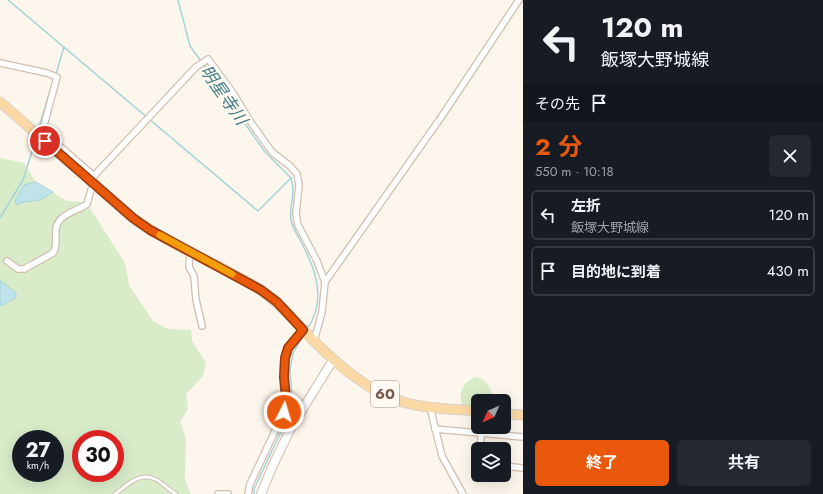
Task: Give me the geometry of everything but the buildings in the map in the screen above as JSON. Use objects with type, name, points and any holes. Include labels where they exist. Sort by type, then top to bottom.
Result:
[{"type":"main road","name":"60","points":[[0,102],[92,180],[133,218],[150,230],[261,290],[277,302],[333,360],[357,380],[376,391],[403,402],[430,407],[471,410]]},
{"type":"main road","points":[[511,414],[523,415]]},
{"type":"street","points":[[325,282],[442,116],[519,0]]},
{"type":"street","points":[[7,261],[18,269],[24,269],[53,253],[56,249],[55,231],[57,224],[71,212],[88,204],[92,180],[196,66],[208,59],[233,93],[250,121],[272,152],[290,166],[297,174],[299,185],[296,214],[298,225],[317,261],[325,282],[322,312],[309,336],[288,348],[285,358],[284,377],[286,399],[284,412],[250,484],[248,494]]},
{"type":"street","points":[[0,63],[47,73],[57,77],[43,129],[46,134],[92,180]]},
{"type":"street","points":[[190,252],[189,267],[194,276],[196,300],[202,326]]},
{"type":"street","points":[[261,494],[291,428],[333,360]]},
{"type":"street","points":[[430,407],[442,456],[463,494]]},
{"type":"street","points":[[435,429],[471,430]]},
{"type":"street","points":[[505,434],[523,437]]},
{"type":"street","points":[[511,467],[523,468]]},
{"type":"street","points":[[218,494],[228,494]]},
{"type":"lane","points":[[115,494],[134,479],[143,476],[155,479],[176,494]]},
{"type":"green space","points":[[0,158],[24,163],[36,182],[67,201],[86,202],[125,263],[129,285],[153,321],[168,329],[191,330],[192,341],[206,363],[203,376],[186,394],[188,409],[180,422],[186,438],[185,479],[191,494],[0,494]]},
{"type":"green space","points":[[477,377],[484,380],[489,386],[492,394],[471,394],[471,407],[465,407],[461,398],[462,389],[468,381]]},
{"type":"water","points":[[36,182],[53,192],[40,200],[24,202],[16,205],[15,201],[24,185]]},
{"type":"water","points":[[0,280],[16,293],[16,298],[0,306]]},
{"type":"waterway","points":[[8,0],[258,211],[291,178]]},
{"type":"waterway","name":"明星寺川","points":[[178,0],[190,46],[201,61]]},
{"type":"waterway","points":[[56,74],[64,47]]},
{"type":"waterway","name":"明星寺川","points":[[203,64],[222,85],[231,104],[265,152],[291,178]]},
{"type":"waterway","points":[[38,130],[50,91]]},
{"type":"waterway","points":[[0,218],[23,180],[36,139]]},
{"type":"waterway","points":[[291,178],[293,186],[290,212],[291,220],[313,268],[318,289],[316,309],[313,319],[307,329]]},
{"type":"waterway","points":[[254,494],[254,489],[287,419],[292,398],[290,369],[293,353],[303,336]]},
{"type":"slow traffic","points":[[160,235],[232,274]]},
{"type":"route","points":[[45,141],[133,218],[150,230],[261,290],[277,302],[291,316],[303,330],[288,348],[285,358],[284,377],[286,399],[284,412]]}]
